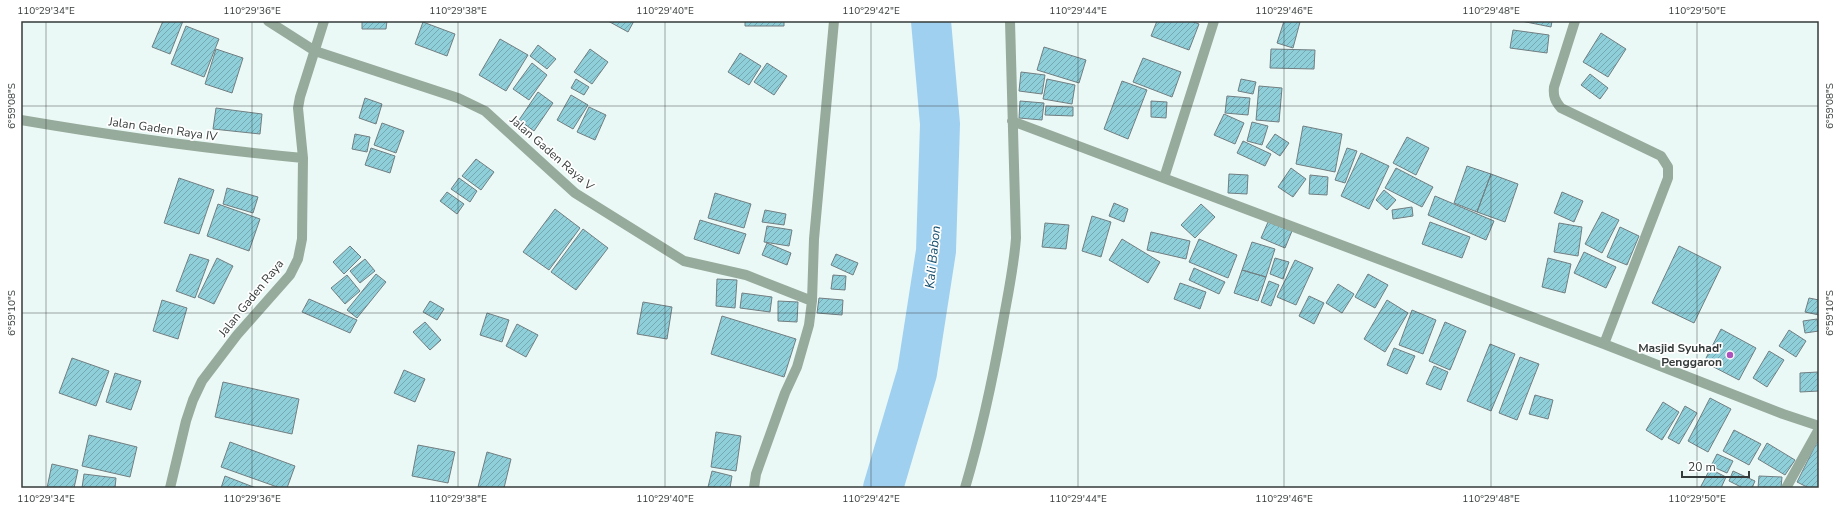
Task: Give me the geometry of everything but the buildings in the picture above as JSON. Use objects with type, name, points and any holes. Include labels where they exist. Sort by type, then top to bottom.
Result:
[{"type":"street","name":"Jalan Gaden Raya V","points":[[268,21],[315,51],[458,98],[485,112],[575,192],[684,261],[746,275],[812,301]]},
{"type":"street","name":"Jalan Gaden Raya","points":[[170,488],[186,421],[193,400],[202,382],[237,335],[290,275],[298,259],[302,239],[303,158],[298,108],[324,21]]},
{"type":"street","points":[[754,488],[756,474],[801,356],[809,325],[812,301],[814,239],[834,21]]},
{"type":"street","points":[[965,488],[977,447],[996,358],[1016,238],[1010,21]]},
{"type":"street","points":[[1164,178],[1214,21]]},
{"type":"street","points":[[1575,21],[1554,87],[1554,96],[1556,101],[1561,108],[1661,156],[1668,166],[1668,178],[1604,344]]},
{"type":"street","name":"Jalan Gaden Raya IV","points":[[21,120],[116,136],[220,150],[303,158]]},
{"type":"street","points":[[1012,121],[1604,344],[1819,428],[1786,488]]},
{"type":"waterway","name":"Kali Babon","points":[[883,488],[917,373],[936,251],[940,124],[931,21]]},
{"type":"place","name":"Masjid Syuhad' Penggaron","points":[[1730,355]]}]
